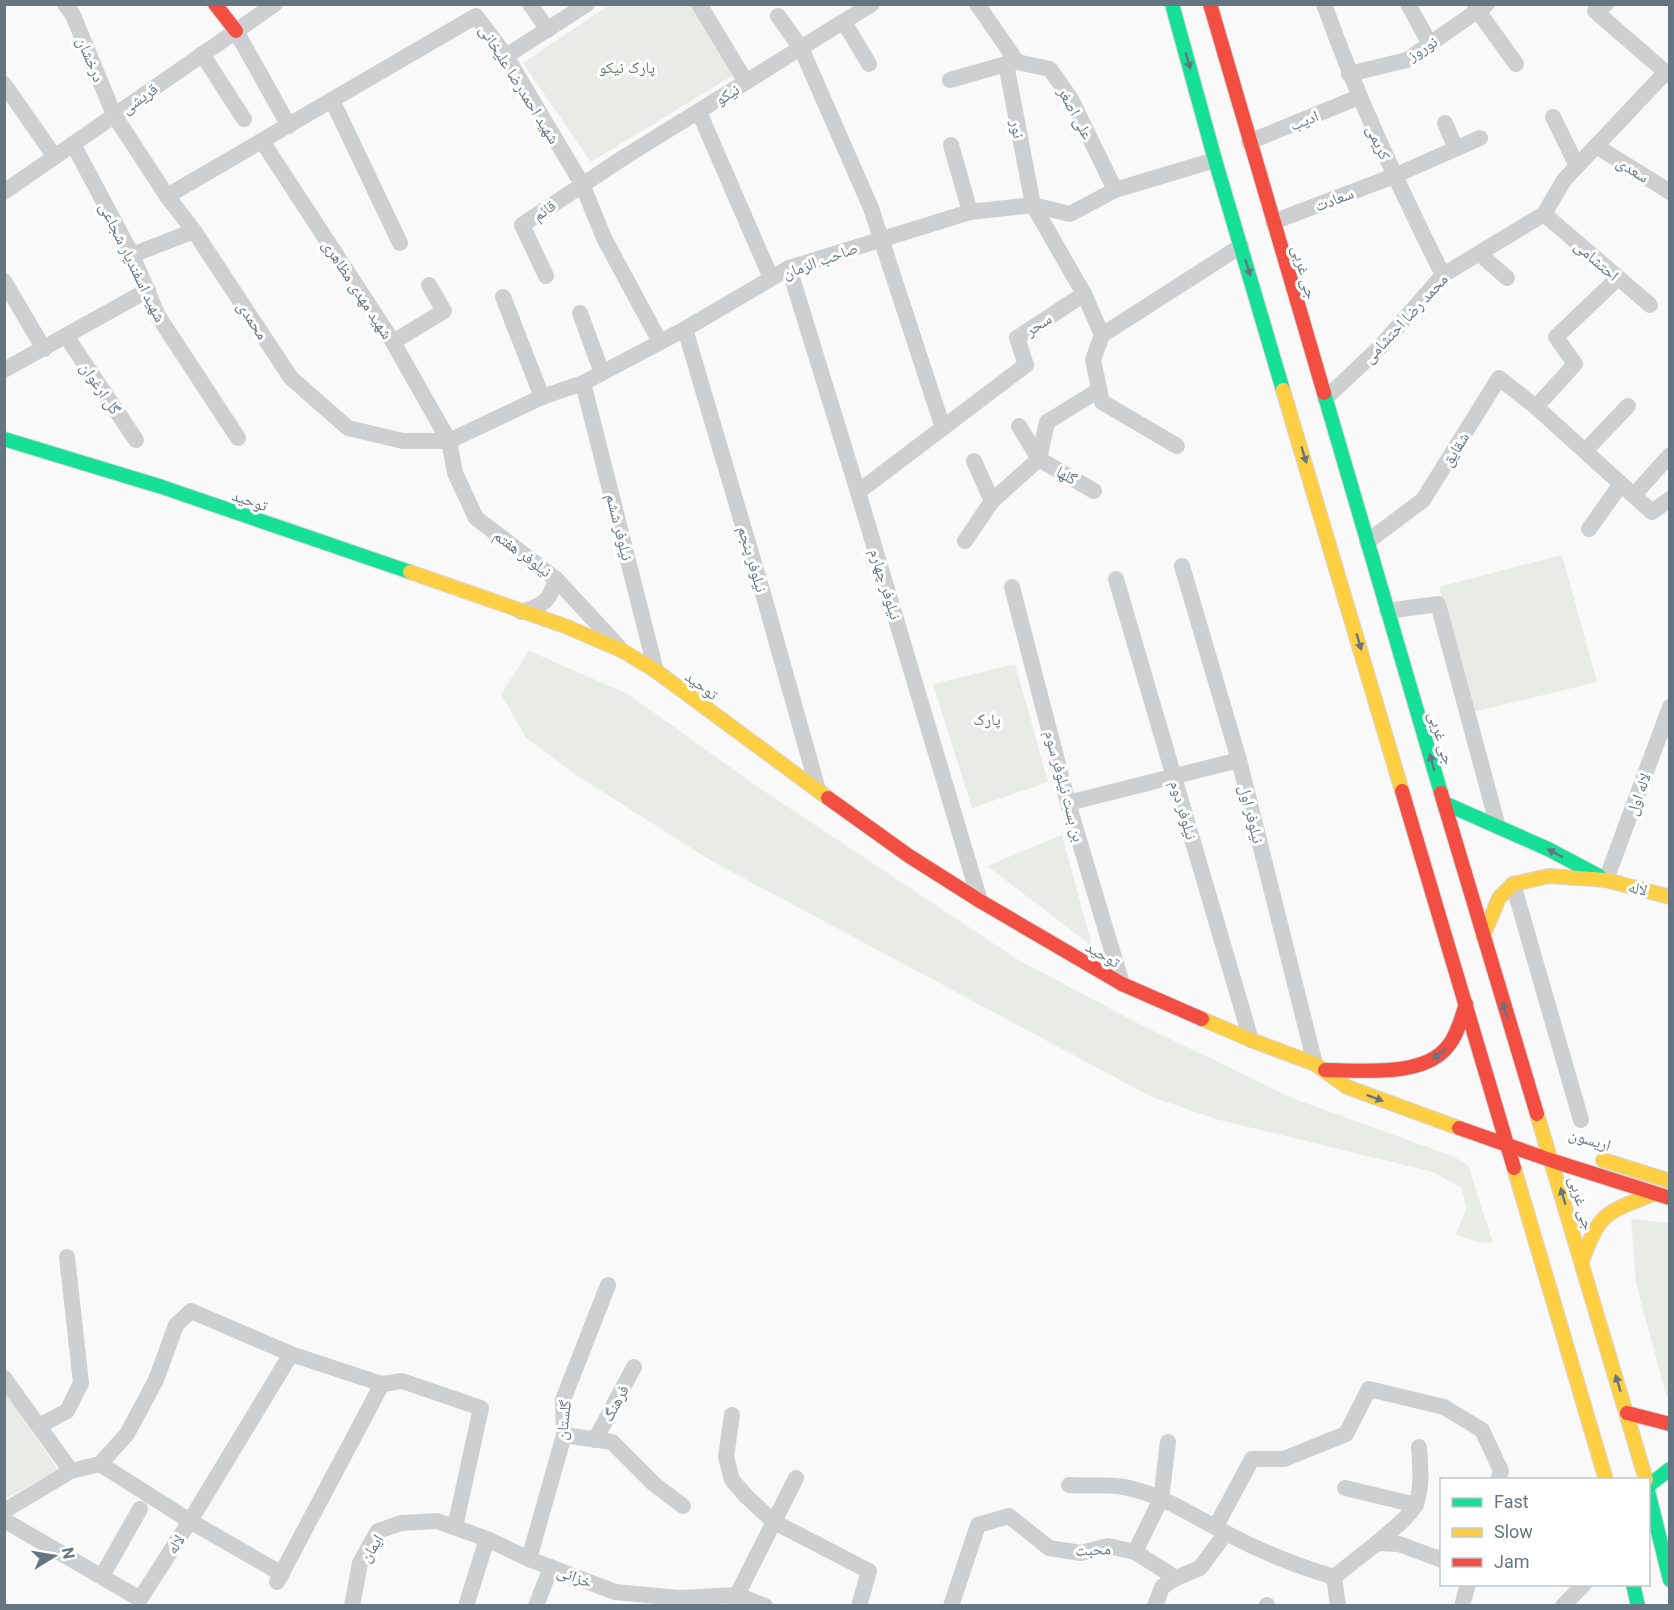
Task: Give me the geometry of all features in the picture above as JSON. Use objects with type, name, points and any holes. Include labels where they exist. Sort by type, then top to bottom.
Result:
[{"type":"main road","points":[[215,4],[236,31]]},
{"type":"main road","points":[[1172,4],[1215,160],[1466,1004],[1513,1131],[1507,1145],[1606,1478]]},
{"type":"main road","name":"جی غربی","points":[[1210,4],[1483,936],[1552,1144],[1553,1161],[1646,1478]]},
{"type":"main road","name":"توحید","points":[[4,440],[162,487],[565,626],[622,651],[656,670],[909,856],[980,901],[1122,984],[1320,1067],[1358,1074],[1389,1086]]},
{"type":"main road","points":[[1444,803],[1548,849],[1606,880]]},
{"type":"main road","points":[[1483,936],[1499,898],[1513,884],[1549,876],[1606,880]]},
{"type":"main road","name":"لاله","points":[[1606,880],[1670,897]]},
{"type":"main road","points":[[1320,1067],[1391,1069],[1424,1064],[1443,1053],[1456,1034],[1466,1004]]},
{"type":"main road","name":"توحید","points":[[1320,1067],[1347,1088],[1507,1145]]},
{"type":"main road","points":[[1486,1122],[1513,1131]]},
{"type":"main road","name":"اریسون","points":[[1513,1131],[1552,1144]]},
{"type":"main road","name":"اریسون","points":[[1507,1145],[1670,1198]]},
{"type":"main road","name":"اریسون","points":[[1591,1156],[1670,1180]]},
{"type":"main road","points":[[1582,1261],[1590,1238],[1602,1219],[1616,1210],[1653,1194]]},
{"type":"main road","points":[[1627,1413],[1670,1424]]},
{"type":"main road","points":[[1650,1484],[1670,1469]]},
{"type":"main road","points":[[1650,1499],[1670,1580]]},
{"type":"main road","points":[[1633,1586],[1638,1605]]},
{"type":"street","name":"درخشان","points":[[65,4],[73,15],[114,115]]},
{"type":"street","name":"قریشی","points":[[4,192],[274,4]]},
{"type":"street","points":[[530,4],[548,30]]},
{"type":"street","points":[[506,56],[587,4]]},
{"type":"street","points":[[699,4],[746,82]]},
{"type":"street","points":[[950,80],[1011,63],[977,4]]},
{"type":"street","name":"کریمی","points":[[1324,4],[1359,97],[1394,176],[1443,275]]},
{"type":"street","points":[[1408,4],[1430,44]]},
{"type":"street","points":[[1606,4],[1595,11],[1667,75]]},
{"type":"street","name":"نیکو","points":[[582,184],[868,6]]},
{"type":"street","points":[[1480,7],[1516,64]]},
{"type":"street","name":"نوروز","points":[[1349,74],[1407,60],[1480,7]]},
{"type":"street","name":"شهید احمدرضا علیخانی","points":[[167,196],[476,16],[506,56],[582,184],[604,238],[660,342]]},
{"type":"street","points":[[778,16],[801,48],[871,208],[943,428]]},
{"type":"street","points":[[844,22],[869,64]]},
{"type":"street","points":[[236,31],[289,126]]},
{"type":"street","points":[[202,54],[244,119]]},
{"type":"street","name":"علی اصغر","points":[[1011,63],[1050,69],[1071,99],[1115,190]]},
{"type":"street","name":"نور","points":[[1011,63],[1033,205],[1084,294]]},
{"type":"street","name":"محمد رضا احتشامی","points":[[1325,399],[1380,347],[1443,275],[1544,214],[1564,180],[1667,75]]},
{"type":"street","points":[[4,84],[55,157]]},
{"type":"street","name":"ادیب","points":[[1249,142],[1359,97]]},
{"type":"street","points":[[332,100],[400,243]]},
{"type":"street","points":[[699,112],[771,278]]},
{"type":"street","name":"محمدی","points":[[114,115],[291,378],[348,428],[403,441],[449,441]]},
{"type":"street","points":[[1553,117],[1578,166]]},
{"type":"street","points":[[1445,123],[1456,149]]},
{"type":"street","name":"سعادت","points":[[1273,222],[1394,176],[1480,138]]},
{"type":"street","name":"شهید مهدی مظاهری","points":[[262,141],[393,342],[449,441]]},
{"type":"street","name":"شهید اسفندیار شجاعی","points":[[73,144],[132,255],[158,316],[238,438]]},
{"type":"street","points":[[951,145],[970,212]]},
{"type":"street","name":"سعدی","points":[[1596,146],[1670,192]]},
{"type":"street","name":"صاحب الزمان","points":[[449,441],[542,398],[583,383],[685,329],[789,268],[970,212],[1033,205],[1070,214],[1115,190],[1215,160]]},
{"type":"street","name":"قائم","points":[[546,276],[522,225],[582,184]]},
{"type":"street","name":"احتشامی","points":[[1544,214],[1650,305]]},
{"type":"street","points":[[132,255],[194,231]]},
{"type":"street","points":[[1178,446],[1102,402],[1093,360],[1102,335],[1241,246]]},
{"type":"street","points":[[1480,254],[1507,278]]},
{"type":"street","name":"نیلوفر چهارم","points":[[789,268],[980,901]]},
{"type":"street","points":[[1536,407],[1575,363],[1556,337],[1618,278]]},
{"type":"street","points":[[4,281],[44,349]]},
{"type":"street","points":[[393,342],[444,312],[429,285]]},
{"type":"street","points":[[4,370],[148,290]]},
{"type":"street","points":[[1084,294],[1102,335]]},
{"type":"street","name":"سحر","points":[[858,492],[1026,365],[1017,338],[1084,294]]},
{"type":"street","points":[[504,297],[542,398]]},
{"type":"street","points":[[580,313],[602,373]]},
{"type":"street","name":"نیلوفر پنجم","points":[[685,329],[818,790]]},
{"type":"street","name":"گل ارغوان","points":[[66,336],[136,440]]},
{"type":"street","name":"شقایق","points":[[1367,542],[1423,500],[1499,378],[1536,407],[1652,512],[1670,499]]},
{"type":"street","name":"نیلوفر ششم","points":[[583,383],[656,670]]},
{"type":"street","points":[[965,541],[992,501],[1039,459],[1047,422],[1099,390]]},
{"type":"street","points":[[1585,451],[1628,406]]},
{"type":"street","points":[[1019,426],[1039,459]]},
{"type":"street","name":"نیلوفر هفتم","points":[[449,441],[455,473],[476,518],[556,579],[622,651]]},
{"type":"street","points":[[1589,529],[1628,490],[1670,455]]},
{"type":"street","name":"گلها","points":[[1039,459],[1094,491]]},
{"type":"street","points":[[974,461],[992,501]]},
{"type":"street","name":"نیلوفر اول","points":[[1182,566],[1239,760],[1320,1067]]},
{"type":"street","points":[[520,612],[546,602],[552,594],[556,579]]},
{"type":"street","name":"نیلوفر دوم","points":[[1116,579],[1251,1040]]},
{"type":"street","name":"بن بست نیلوفر سوم","points":[[1012,587],[1068,803],[1122,984]]},
{"type":"street","points":[[1387,611],[1438,604],[1498,827]]},
{"type":"street","name":"لاله اول","points":[[1606,880],[1670,707]]},
{"type":"street","points":[[1068,803],[1239,760]]},
{"type":"street","points":[[1513,884],[1581,1120]]},
{"type":"street","points":[[39,1426],[67,1411],[81,1383],[67,1257]]},
{"type":"street","name":"گلستان","points":[[529,1559],[564,1435],[563,1400],[608,1285]]},
{"type":"street","points":[[4,1511],[71,1471],[100,1464],[128,1434],[156,1380],[176,1325],[191,1311],[291,1354],[382,1384],[402,1381],[481,1408],[455,1527]]},
{"type":"street","name":"لاله","points":[[4,1520],[145,1602],[190,1521],[291,1354]]},
{"type":"street","name":"فرهنگ","points":[[595,1440],[634,1367]]},
{"type":"street","points":[[4,1378],[71,1471]]},
{"type":"street","points":[[100,1464],[279,1578],[382,1384]]},
{"type":"street","points":[[1155,1605],[1162,1587],[1200,1568],[1221,1530],[1252,1459],[1284,1459],[1346,1434],[1369,1389],[1444,1407],[1482,1430],[1501,1471],[1498,1478]]},
{"type":"street","points":[[732,1415],[726,1457],[732,1480],[774,1522],[869,1571],[858,1605]]},
{"type":"street","points":[[564,1435],[612,1442],[654,1485],[683,1506]]},
{"type":"street","points":[[1135,1552],[1161,1499],[1168,1442]]},
{"type":"street","points":[[1334,1577],[1377,1543],[1416,1505],[1420,1480],[1419,1447]]},
{"type":"street","points":[[765,1605],[736,1600],[796,1478]]},
{"type":"street","points":[[1069,1485],[1124,1487],[1161,1499],[1295,1566],[1334,1577]]},
{"type":"street","points":[[1344,1488],[1416,1505]]},
{"type":"street","points":[[102,1576],[140,1509]]},
{"type":"street","name":"محبت","points":[[951,1605],[978,1525],[1009,1516],[1049,1548],[1081,1553],[1108,1546],[1135,1552],[1176,1578]]},
{"type":"street","name":"ایمان","points":[[352,1605],[360,1563],[378,1532],[401,1523],[437,1521],[455,1527]]},
{"type":"street","name":"خزائی","points":[[455,1527],[615,1592],[678,1602],[736,1600]]},
{"type":"street","points":[[466,1605],[487,1539]]},
{"type":"street","points":[[1377,1543],[1399,1544],[1440,1559]]},
{"type":"street","points":[[536,1605],[551,1567]]},
{"type":"street","points":[[1334,1577],[1338,1605]]},
{"type":"street","points":[[1462,1605],[1467,1586]]},
{"type":"street","points":[[1563,1605],[1582,1586]]},
{"type":"green space","name":"پارک نیکو","points":[[609,5],[690,5],[735,74],[591,162],[523,63]]},
{"type":"green space","points":[[1562,555],[1597,682],[1473,712],[1439,587]]},
{"type":"green space","points":[[529,651],[628,694],[758,787],[1017,959],[1137,1023],[1292,1098],[1452,1156],[1468,1165],[1493,1243],[1476,1242],[1456,1234],[1466,1209],[1462,1188],[1433,1172],[1215,1119],[1150,1096],[710,860],[578,776],[526,738],[501,694]]},
{"type":"green space","name":"پارک","points":[[1015,664],[1048,782],[972,808],[933,684]]},
{"type":"green space","points":[[1062,835],[1092,946],[987,866]]},
{"type":"green space","points":[[1631,1219],[1669,1223],[1669,1395],[1666,1395],[1636,1283]]},
{"type":"green space","points":[[4,1391],[58,1470],[5,1499],[4,1499]]},
{"type":"traffic: fast","points":[[1172,4],[1283,390]]},
{"type":"traffic: fast","points":[[1324,393],[1441,793]]},
{"type":"traffic: fast","points":[[4,439],[162,487],[410,572]]},
{"type":"traffic: fast","points":[[1444,803],[1548,849],[1599,876]]},
{"type":"traffic: fast","points":[[1650,1484],[1670,1469]]},
{"type":"traffic: fast","points":[[1650,1499],[1670,1580]]},
{"type":"traffic: fast","points":[[1633,1586],[1638,1606]]},
{"type":"traffic: slow","points":[[1283,390],[1402,791]]},
{"type":"traffic: slow","points":[[410,572],[565,626],[623,651],[656,671],[828,798]]},
{"type":"traffic: slow","points":[[1483,936],[1499,898],[1513,884],[1549,876],[1606,880],[1670,897]]},
{"type":"traffic: slow","points":[[1202,1019],[1315,1064],[1347,1087],[1459,1128]]},
{"type":"traffic: slow","points":[[1537,1114],[1645,1478]]},
{"type":"traffic: slow","points":[[1603,1160],[1670,1181]]},
{"type":"traffic: slow","points":[[1514,1168],[1605,1478]]},
{"type":"traffic: slow","points":[[1582,1261],[1594,1232],[1607,1216],[1625,1205],[1653,1194]]},
{"type":"traffic: jam","points":[[215,4],[236,31]]},
{"type":"traffic: jam","points":[[1210,4],[1324,393]]},
{"type":"traffic: jam","points":[[1402,791],[1514,1168]]},
{"type":"traffic: jam","points":[[1441,793],[1537,1114]]},
{"type":"traffic: jam","points":[[828,798],[909,856],[980,901],[1122,984],[1202,1019]]},
{"type":"traffic: jam","points":[[1325,1070],[1391,1070],[1424,1063],[1437,1056],[1448,1046],[1459,1026],[1466,1004]]},
{"type":"traffic: jam","points":[[1459,1128],[1670,1198]]},
{"type":"traffic: jam","points":[[1627,1413],[1670,1424]]}]
